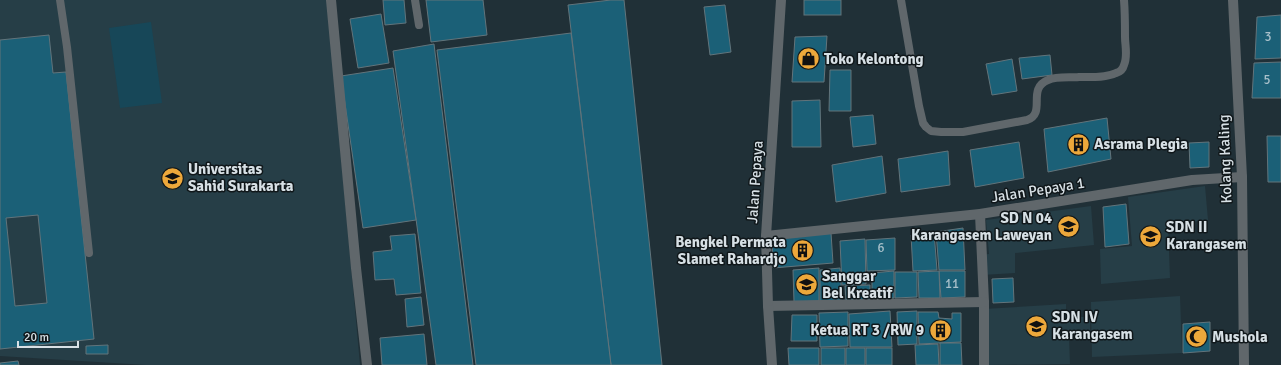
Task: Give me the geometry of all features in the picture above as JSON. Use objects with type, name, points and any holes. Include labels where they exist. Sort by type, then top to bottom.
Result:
[{"type":"street","points":[[331,0],[366,365]]},
{"type":"street","name":"Jalan Pepaya","points":[[772,365],[768,306],[766,236],[781,0]]},
{"type":"street","name":"Kolang Kaling","points":[[1233,0],[1242,176],[1244,365]]},
{"type":"street","name":"Jalan Pepaya 1","points":[[766,236],[980,214],[1192,180],[1242,176]]},
{"type":"street","points":[[980,214],[984,302],[984,365]]},
{"type":"street","points":[[768,306],[984,302]]},
{"type":"lane","points":[[60,0],[67,47],[89,253]]},
{"type":"lane","points":[[415,0],[419,25]]},
{"type":"lane","points":[[901,0],[923,123],[931,131],[941,132],[962,132],[1033,118],[1037,109],[1036,96],[1039,89],[1048,80],[1115,74],[1122,69],[1126,57],[1124,0]]},
{"type":"shaded area","name":"Universitas Sahid Surakarta","points":[[0,0],[327,0],[360,365],[146,365],[0,356]]},
{"type":"shaded area","points":[[151,22],[162,103],[120,108],[109,28]]},
{"type":"shaded area","name":"SDN II Karangasem","points":[[1205,186],[1208,220],[1168,225],[1170,278],[1101,284],[1100,249],[1132,246],[1128,197]]},
{"type":"shaded area","points":[[1091,206],[1094,245],[1015,253],[1015,273],[982,275],[981,255],[989,254],[986,220]]},
{"type":"shaded area","name":"SDN II Karangasem","points":[[1180,296],[1182,353],[1092,357],[1091,302]]},
{"type":"shaded area","name":"SDN IV Karangasem","points":[[1066,304],[1066,317],[1090,317],[1090,335],[1069,336],[1070,364],[985,365],[984,309]]},
{"type":"building","points":[[383,0],[404,0],[406,23],[385,25]]},
{"type":"building","points":[[426,0],[483,0],[487,35],[431,42]]},
{"type":"building","points":[[624,0],[662,365],[611,365],[568,5]]},
{"type":"building","points":[[804,0],[841,0],[841,15],[804,15]]},
{"type":"building","points":[[725,5],[731,52],[710,55],[704,7]]},
{"type":"building","points":[[381,14],[389,63],[358,68],[350,19]]},
{"type":"building","points":[[1281,15],[1281,58],[1255,59],[1257,17]]},
{"type":"building","points":[[571,33],[611,365],[476,365],[437,50]]},
{"type":"building","points":[[49,35],[53,73],[66,72],[94,339],[0,349],[0,40]],"holes":[[[38,215],[47,303],[15,306],[6,218]]]},
{"type":"building","name":"Toko Kelontong","points":[[827,36],[824,82],[792,82],[795,37]]},
{"type":"building","points":[[434,44],[473,365],[436,365],[393,51]]},
{"type":"building","points":[[1050,55],[1052,75],[1022,79],[1019,58]]},
{"type":"building","points":[[1012,59],[1017,91],[992,95],[986,64]]},
{"type":"building","points":[[1281,62],[1281,98],[1252,98],[1254,63]]},
{"type":"building","points":[[393,68],[416,220],[363,228],[341,76]]},
{"type":"building","points":[[830,70],[851,70],[851,111],[829,111]]},
{"type":"building","points":[[820,100],[821,147],[792,147],[792,101]]},
{"type":"building","points":[[873,115],[876,144],[853,147],[850,117]]},
{"type":"building","name":"Asrama Plegia","points":[[1107,118],[1111,159],[1048,172],[1044,129]]},
{"type":"building","points":[[1267,136],[1281,136],[1281,182],[1268,182]]},
{"type":"building","points":[[1019,142],[1024,178],[975,187],[970,150]]},
{"type":"building","points":[[1209,142],[1209,167],[1190,168],[1189,143]]},
{"type":"building","points":[[948,151],[950,185],[901,192],[898,159]]},
{"type":"building","points":[[882,156],[886,193],[836,202],[832,165]]},
{"type":"building","points":[[1126,204],[1129,244],[1105,247],[1103,207]]},
{"type":"building","points":[[963,228],[965,270],[939,270],[936,232]]},
{"type":"building","points":[[934,232],[937,270],[913,271],[911,235]]},
{"type":"building","name":"Bengkel Permata Slamet Rahardjo","points":[[831,233],[833,263],[773,268],[772,239]]},
{"type":"building","points":[[415,234],[421,293],[396,295],[394,279],[375,280],[373,252],[392,250],[390,236]]},
{"type":"building","points":[[895,238],[895,270],[867,271],[866,240]]},
{"type":"building","points":[[865,239],[866,284],[842,285],[840,241]]},
{"type":"building","name":"Sanggar Bel Kreatif","points":[[819,268],[819,301],[794,302],[793,270]]},
{"type":"building","points":[[840,268],[842,300],[820,301],[820,270]]},
{"type":"building","points":[[894,271],[894,298],[872,298],[872,273]]},
{"type":"building","points":[[939,271],[965,271],[965,297],[941,298]]},
{"type":"building","points":[[939,271],[940,298],[919,298],[918,272]]},
{"type":"building","points":[[895,272],[917,272],[917,297],[895,298]]},
{"type":"building","points":[[1013,278],[1014,302],[993,303],[992,279]]},
{"type":"building","points":[[870,285],[870,299],[846,300],[845,286]]},
{"type":"building","points":[[421,297],[424,325],[407,327],[405,299]]},
{"type":"building","points":[[890,311],[892,347],[850,347],[849,314]]},
{"type":"building","points":[[917,311],[917,344],[898,345],[897,312]]},
{"type":"building","points":[[848,312],[848,346],[820,347],[819,313]]},
{"type":"building","name":"Ketua RT 3 /RW 9","points":[[918,312],[938,312],[939,318],[952,319],[952,313],[961,313],[961,342],[919,344]]},
{"type":"building","points":[[792,315],[817,315],[817,341],[791,341]]},
{"type":"building","name":"Mushola","points":[[1210,322],[1210,351],[1183,353],[1183,324]]},
{"type":"building","points":[[424,334],[427,365],[382,365],[380,338]]},
{"type":"building","points":[[940,343],[961,343],[962,365],[940,365]]},
{"type":"building","points":[[938,344],[939,365],[916,365],[915,345]]},
{"type":"building","points":[[108,345],[108,354],[86,354],[86,346]]},
{"type":"building","points":[[788,348],[819,348],[819,365],[789,365]]},
{"type":"building","points":[[821,348],[845,348],[845,365],[821,365]]},
{"type":"building","points":[[846,348],[865,348],[865,365],[846,365]]},
{"type":"building","points":[[866,348],[892,348],[892,365],[866,365]]},
{"type":"building","points":[[18,361],[19,365],[0,365],[0,363]]},
{"type":"place","name":"Toko Kelontong","points":[[809,59]]},
{"type":"place","name":"Asrama Plegia","points":[[1078,144]]},
{"type":"place","name":"Universitas Sahid Surakarta","points":[[172,178]]},
{"type":"place","name":"SD N 04 Karangasem Laweyan","points":[[1068,227]]},
{"type":"place","name":"SDN II Karangasem","points":[[1150,236]]},
{"type":"place","name":"Bengkel Permata Slamet Rahardjo","points":[[802,251]]},
{"type":"place","name":"Sanggar Bel Kreatif","points":[[806,285]]},
{"type":"place","name":"SDN IV Karangasem","points":[[1037,326]]},
{"type":"place","name":"Ketua RT 3 /RW 9","points":[[940,330]]},
{"type":"place","name":"Mushola","points":[[1196,337]]}]
